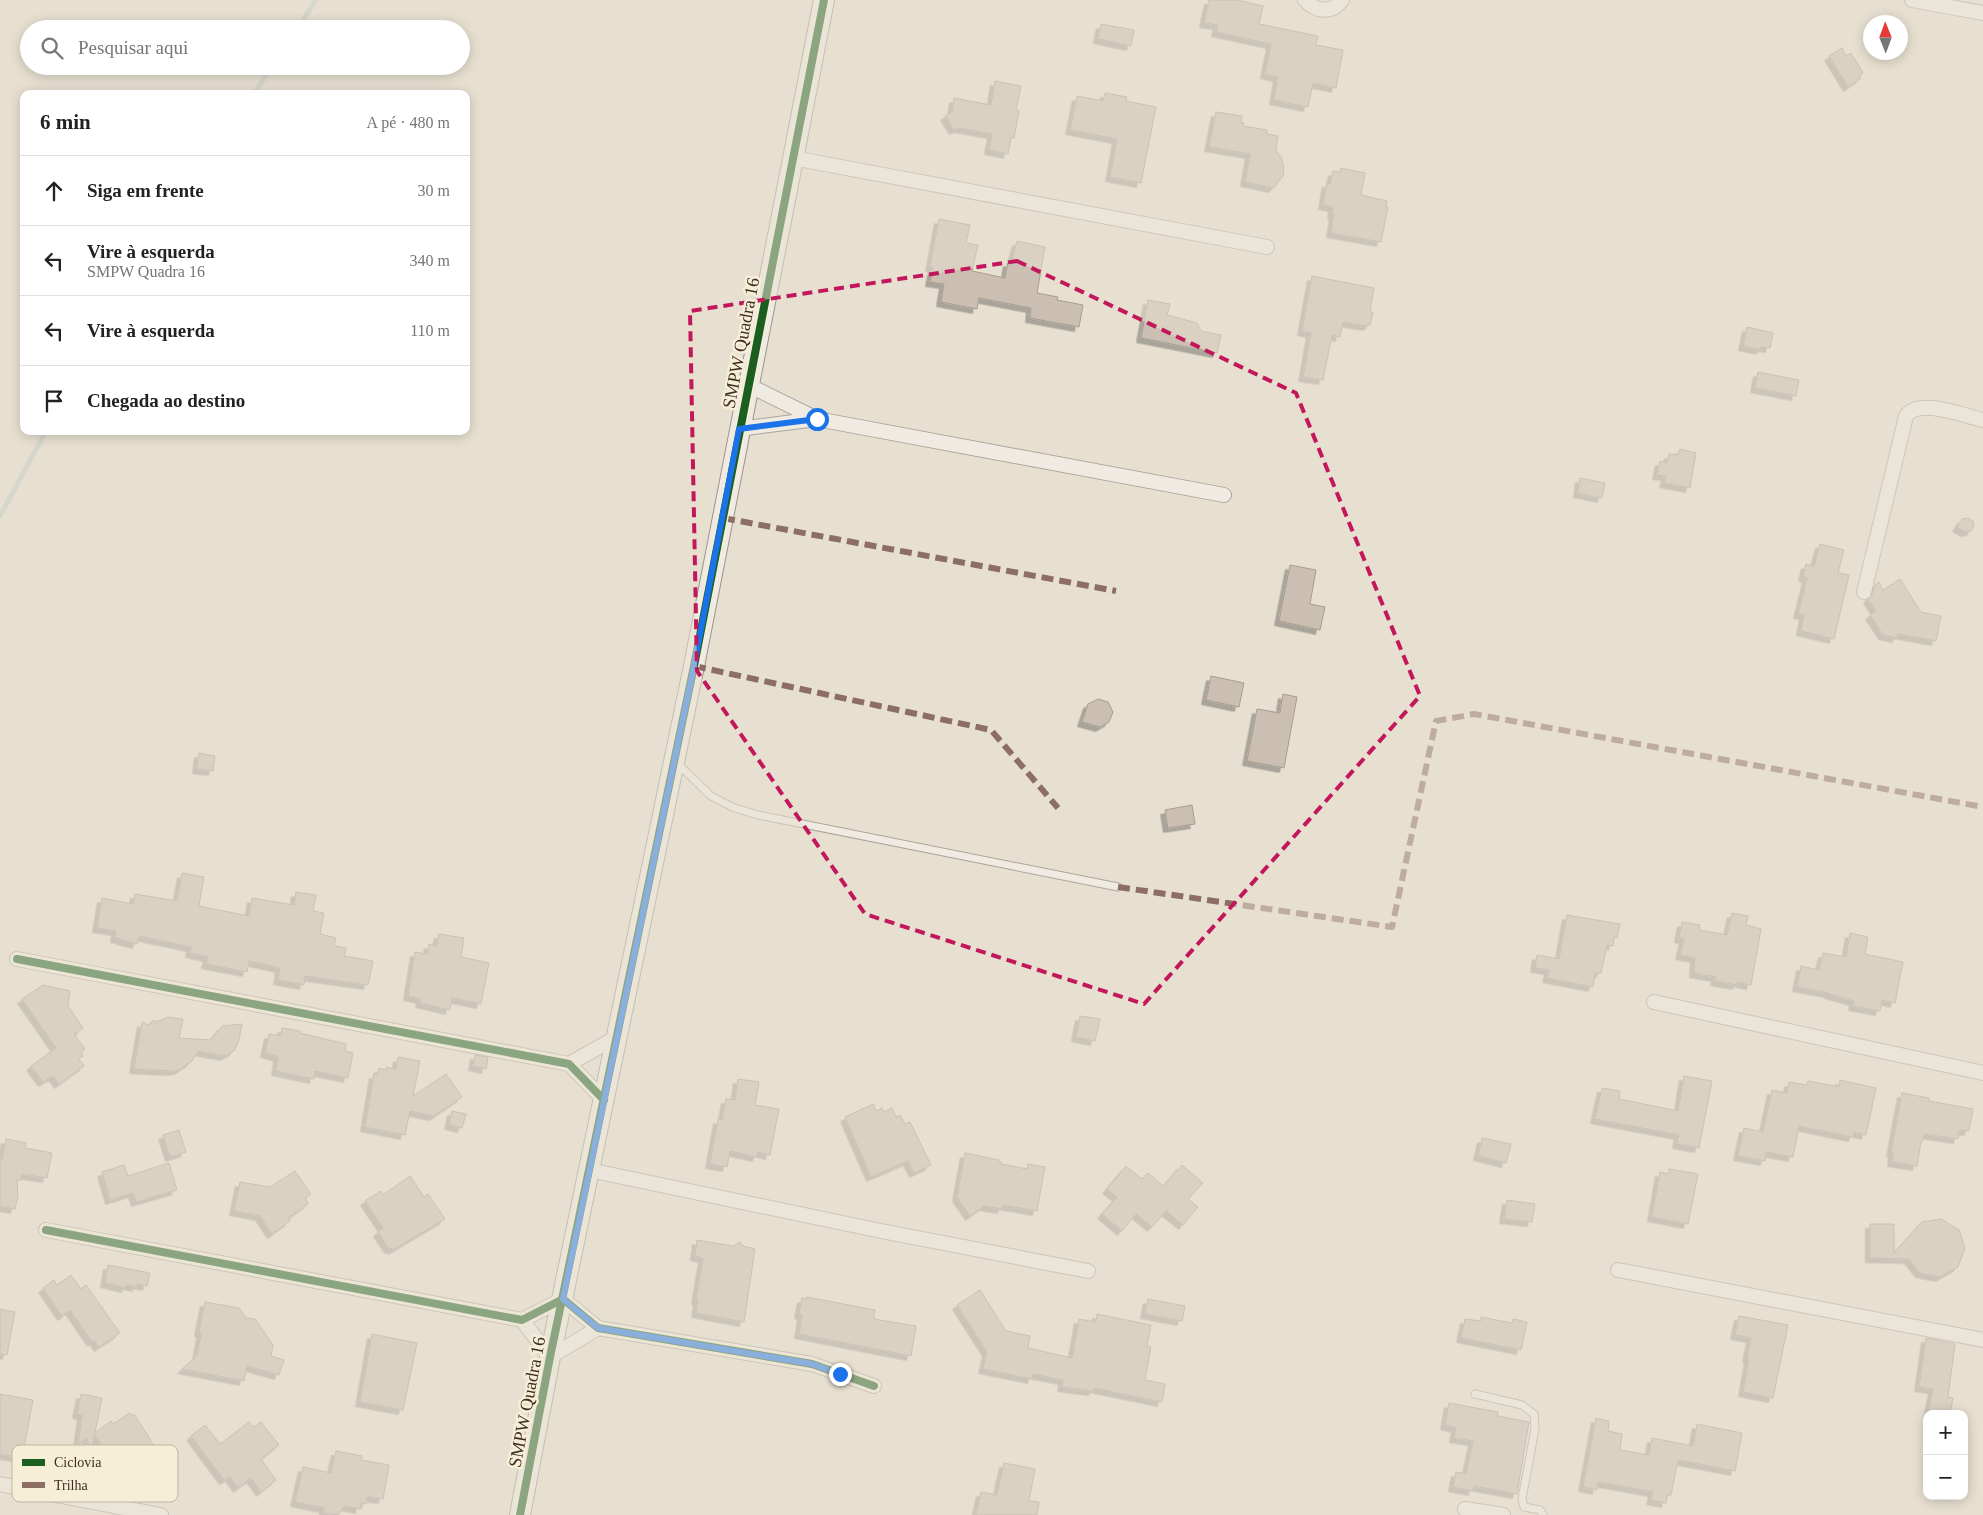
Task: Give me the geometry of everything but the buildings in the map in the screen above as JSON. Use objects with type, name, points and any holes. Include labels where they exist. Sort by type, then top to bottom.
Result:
[{"type":"street","name":"SMPW Quadra 16","points":[[520,1515],[550,1357],[694,666],[824,0]]},
{"type":"street","points":[[1305,0],[1311,7],[1320,10],[1330,10],[1342,0]]},
{"type":"street","points":[[1912,0],[1983,13]]},
{"type":"street","points":[[793,158],[1267,247]]},
{"type":"street","points":[[748,385],[817,419],[1224,495]]},
{"type":"street","points":[[1864,592],[1906,416],[1910,410],[1922,406],[1983,420]]},
{"type":"street","points":[[739,429],[817,419]]},
{"type":"street","points":[[17,959],[569,1064],[604,1100]]},
{"type":"street","points":[[1654,1002],[1983,1073]]},
{"type":"street","points":[[569,1064],[617,1037]]},
{"type":"street","points":[[589,1170],[881,1231],[1088,1271]]},
{"type":"street","points":[[46,1230],[522,1320],[563,1299],[598,1328],[812,1364],[874,1386]]},
{"type":"street","points":[[1618,1270],[1983,1340]]},
{"type":"street","points":[[522,1320],[550,1357],[598,1328]]},
{"type":"street","points":[[93,1502],[160,1515]]},
{"type":"street","points":[[1465,1509],[1503,1515]]},
{"type":"lane","points":[[674,760],[711,796],[732,807],[758,815],[1118,887]]},
{"type":"lane","points":[[1475,1394],[1522,1405],[1534,1414],[1535,1429],[1522,1499],[1524,1507],[1540,1510],[1543,1515]]},
{"type":"highlighted area","points":[[1017,261],[1296,393],[1420,696],[1144,1004],[865,914],[697,671],[690,311]]},
{"type":"waterway","points":[[303,20],[316,0]]},
{"type":"waterway","points":[[257,90],[266,75]]},
{"type":"waterway","points":[[0,516],[44,435]]},
{"type":"marked path","points":[[723,518],[1116,591]]},
{"type":"marked path","points":[[694,666],[991,730],[1058,808]]},
{"type":"marked path","points":[[1118,887],[1392,927],[1436,721],[1474,714],[1983,807]]},
{"type":"cycle path","points":[[520,1515],[550,1357],[694,666],[824,0]]},
{"type":"cycle path","points":[[17,959],[569,1064],[604,1100]]},
{"type":"cycle path","points":[[46,1230],[522,1320],[563,1299],[598,1328],[812,1364],[874,1386]]},
{"type":"route","points":[[817,419],[739,429],[694,666],[563,1299],[598,1328],[812,1364],[840,1374]]}]
